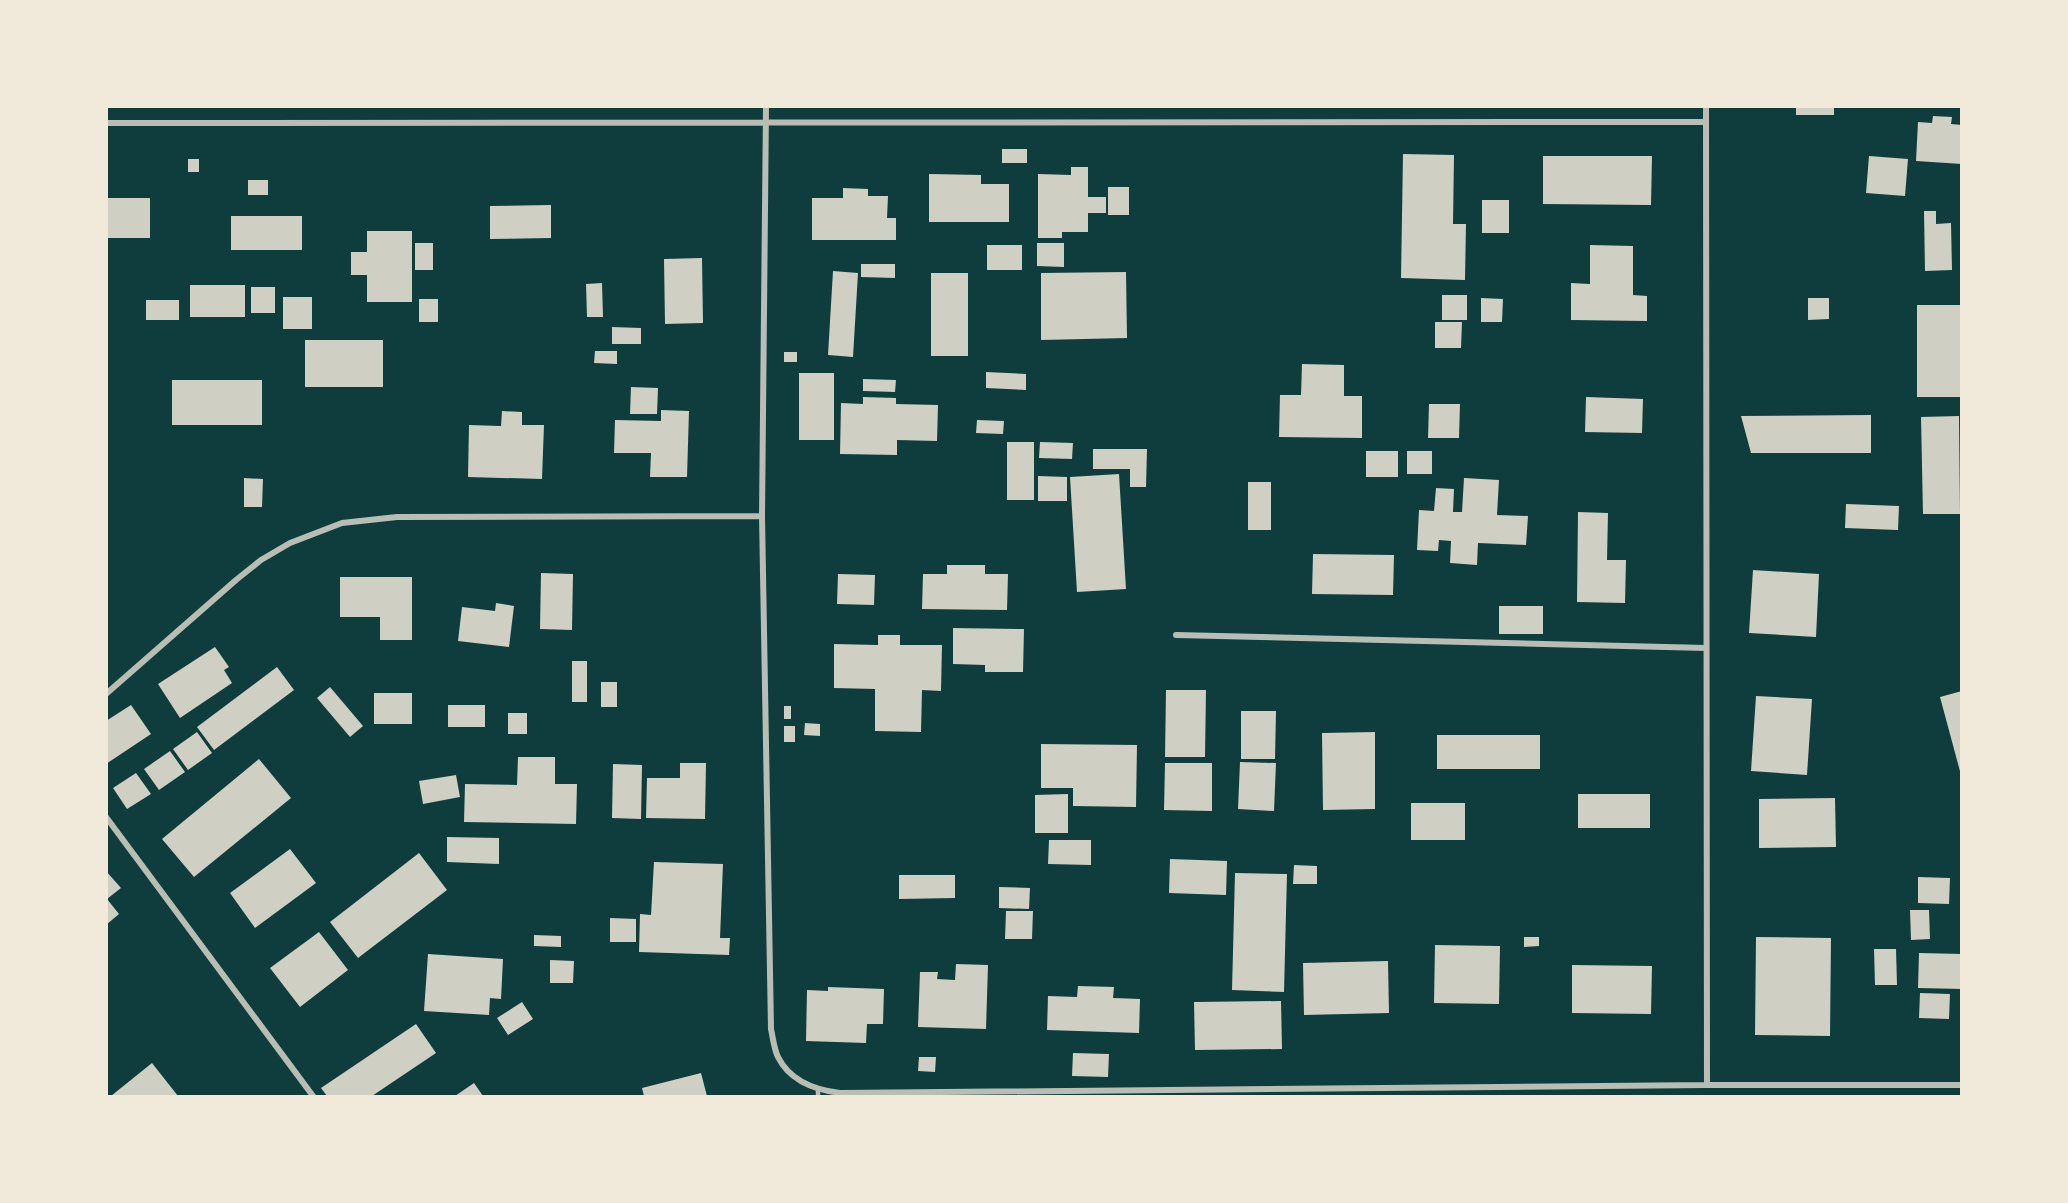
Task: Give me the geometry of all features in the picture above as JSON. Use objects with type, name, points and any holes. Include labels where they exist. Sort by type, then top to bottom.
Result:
[{"type":"street","points":[[766,106],[762,516],[771,1029],[777,1056],[790,1075],[818,1093],[1962,1085]]},
{"type":"street","points":[[1706,106],[1707,1085]]},
{"type":"street","points":[[106,123],[1706,122]]},
{"type":"street","points":[[106,694],[227,587],[261,560],[290,543],[342,523],[397,517],[762,516]]},
{"type":"street","points":[[1176,635],[1706,648]]},
{"type":"street","points":[[106,817],[313,1096]]},
{"type":"building","points":[[1796,106],[1834,106],[1834,115],[1796,115]]},
{"type":"building","points":[[1933,116],[1952,117],[1951,124],[1962,125],[1962,164],[1916,161],[1918,122],[1932,123]]},
{"type":"building","points":[[1002,149],[1027,149],[1027,163],[1002,163]]},
{"type":"building","points":[[1403,154],[1454,155],[1453,224],[1466,224],[1465,280],[1401,278]]},
{"type":"building","points":[[1543,156],[1652,156],[1651,205],[1543,204]]},
{"type":"building","points":[[1869,156],[1908,159],[1905,196],[1866,193]]},
{"type":"building","points":[[188,159],[199,159],[199,172],[188,172]]},
{"type":"building","points":[[1071,167],[1088,167],[1088,197],[1106,197],[1106,213],[1088,213],[1088,232],[1062,232],[1062,238],[1038,238],[1038,174],[1071,175]]},
{"type":"building","points":[[929,174],[981,175],[981,184],[1009,184],[1009,222],[929,222]]},
{"type":"building","points":[[248,180],[268,180],[268,195],[248,195]]},
{"type":"building","points":[[1108,187],[1129,187],[1129,215],[1108,215]]},
{"type":"building","points":[[843,188],[868,189],[868,196],[888,196],[887,218],[896,218],[896,240],[812,240],[812,198],[843,198]]},
{"type":"building","points":[[106,198],[150,198],[150,238],[106,238]]},
{"type":"building","points":[[1482,200],[1509,200],[1509,233],[1482,233]]},
{"type":"building","points":[[551,205],[551,238],[490,239],[490,206]]},
{"type":"building","points":[[1924,211],[1936,211],[1936,224],[1951,223],[1952,270],[1925,271]]},
{"type":"building","points":[[231,216],[302,216],[302,250],[231,250]]},
{"type":"building","points":[[367,231],[412,231],[412,302],[367,302],[367,275],[351,275],[351,252],[367,252]]},
{"type":"building","points":[[415,243],[433,243],[433,270],[415,270]]},
{"type":"building","points":[[1037,243],[1064,243],[1064,267],[1037,266]]},
{"type":"building","points":[[987,245],[1022,245],[1022,270],[987,270]]},
{"type":"building","points":[[1590,245],[1633,246],[1633,295],[1647,296],[1647,321],[1571,320],[1571,283],[1590,284]]},
{"type":"building","points":[[702,258],[703,323],[665,324],[664,259]]},
{"type":"building","points":[[861,264],[895,264],[895,278],[861,277]]},
{"type":"building","points":[[833,271],[858,273],[853,357],[828,355]]},
{"type":"building","points":[[1126,272],[1127,338],[1041,340],[1041,273]]},
{"type":"building","points":[[931,273],[968,273],[968,356],[931,356]]},
{"type":"building","points":[[602,283],[603,317],[587,317],[586,284]]},
{"type":"building","points":[[190,285],[245,285],[245,317],[190,317]]},
{"type":"building","points":[[251,287],[275,287],[275,313],[251,313]]},
{"type":"building","points":[[1442,295],[1467,295],[1467,320],[1442,320]]},
{"type":"building","points":[[283,297],[312,297],[312,329],[283,329]]},
{"type":"building","points":[[1481,298],[1503,299],[1502,322],[1481,322]]},
{"type":"building","points":[[1808,298],[1829,298],[1829,319],[1808,320]]},
{"type":"building","points":[[419,299],[438,299],[438,322],[419,322]]},
{"type":"building","points":[[146,300],[179,300],[179,320],[146,320]]},
{"type":"building","points":[[1917,305],[1960,305],[1961,397],[1917,397]]},
{"type":"building","points":[[1435,322],[1462,322],[1461,348],[1435,348]]},
{"type":"building","points":[[612,327],[641,328],[641,344],[612,344]]},
{"type":"building","points":[[305,340],[383,340],[383,387],[305,387]]},
{"type":"building","points":[[595,351],[617,351],[617,364],[594,363]]},
{"type":"building","points":[[784,352],[797,352],[797,362],[784,362]]},
{"type":"building","points":[[1302,364],[1344,365],[1344,396],[1362,396],[1362,438],[1279,437],[1280,395],[1301,395]]},
{"type":"building","points":[[986,372],[1026,374],[1026,390],[986,388]]},
{"type":"building","points":[[799,373],[834,373],[834,440],[799,440]]},
{"type":"building","points":[[863,379],[896,380],[895,392],[863,391]]},
{"type":"building","points":[[172,380],[262,380],[262,425],[172,425]]},
{"type":"building","points":[[631,387],[658,388],[657,414],[630,414]]},
{"type":"building","points":[[863,397],[896,398],[896,404],[938,405],[937,441],[897,440],[897,455],[840,454],[841,403],[863,404]]},
{"type":"building","points":[[1586,397],[1643,399],[1642,433],[1585,432]]},
{"type":"building","points":[[1429,404],[1460,404],[1459,438],[1428,438]]},
{"type":"building","points":[[661,410],[689,411],[687,477],[650,477],[651,453],[614,453],[615,420],[661,421]]},
{"type":"building","points":[[502,411],[522,412],[522,425],[544,425],[542,479],[468,477],[469,425],[501,426]]},
{"type":"building","points":[[1871,415],[1871,453],[1751,453],[1741,416]]},
{"type":"building","points":[[1959,416],[1960,514],[1923,514],[1921,417]]},
{"type":"building","points":[[977,420],[1004,421],[1003,434],[976,433]]},
{"type":"building","points":[[1007,442],[1034,442],[1034,500],[1007,500]]},
{"type":"building","points":[[1040,442],[1073,443],[1072,459],[1039,458]]},
{"type":"building","points":[[1093,449],[1147,449],[1146,487],[1130,487],[1130,469],[1093,469]]},
{"type":"building","points":[[1366,451],[1398,451],[1398,477],[1366,477]]},
{"type":"building","points":[[1407,451],[1432,451],[1432,474],[1407,474]]},
{"type":"building","points":[[1119,474],[1126,589],[1077,592],[1070,477]]},
{"type":"building","points":[[1038,476],[1067,477],[1067,501],[1038,501]]},
{"type":"building","points":[[244,478],[263,479],[262,507],[244,507]]},
{"type":"building","points":[[1464,478],[1499,480],[1497,515],[1528,516],[1526,545],[1478,543],[1477,565],[1450,563],[1451,541],[1439,540],[1438,551],[1417,550],[1419,510],[1434,511],[1436,488],[1454,489],[1453,512],[1462,512]]},
{"type":"building","points":[[1248,482],[1271,482],[1271,530],[1248,530]]},
{"type":"building","points":[[1846,504],[1899,506],[1898,530],[1845,528]]},
{"type":"building","points":[[1578,512],[1608,513],[1607,560],[1626,560],[1625,603],[1577,602]]},
{"type":"building","points":[[1313,554],[1394,555],[1393,595],[1312,594]]},
{"type":"building","points":[[947,565],[985,565],[985,574],[1008,574],[1007,610],[922,609],[923,574],[947,574]]},
{"type":"building","points":[[1753,570],[1819,574],[1816,637],[1749,633]]},
{"type":"building","points":[[541,573],[573,574],[572,630],[540,629]]},
{"type":"building","points":[[838,574],[875,575],[874,605],[837,604]]},
{"type":"building","points":[[340,577],[412,577],[412,640],[380,640],[380,617],[340,617]]},
{"type":"building","points":[[496,603],[514,606],[509,647],[458,641],[462,607],[495,611]]},
{"type":"building","points":[[1499,606],[1543,606],[1543,634],[1499,634]]},
{"type":"building","points":[[953,628],[1024,629],[1023,672],[985,672],[985,665],[953,664]]},
{"type":"building","points":[[878,635],[900,635],[900,645],[942,645],[941,691],[922,690],[921,732],[875,731],[875,689],[834,688],[834,644],[878,645]]},
{"type":"building","points":[[215,647],[229,667],[224,670],[232,683],[180,718],[158,684]]},
{"type":"building","points":[[572,661],[587,661],[587,702],[572,702]]},
{"type":"building","points":[[277,667],[294,690],[214,750],[197,727]]},
{"type":"building","points":[[601,682],[617,682],[617,707],[601,707]]},
{"type":"building","points":[[330,687],[363,726],[350,737],[317,698]]},
{"type":"building","points":[[1166,690],[1206,690],[1205,757],[1165,757]]},
{"type":"building","points":[[1962,691],[1962,775],[1961,775],[1940,697]]},
{"type":"building","points":[[374,693],[412,693],[412,724],[374,724]]},
{"type":"building","points":[[1756,696],[1812,699],[1807,775],[1751,771]]},
{"type":"building","points":[[131,705],[151,734],[106,764],[106,721]]},
{"type":"building","points":[[448,705],[485,705],[485,727],[448,727]]},
{"type":"building","points":[[784,706],[791,706],[791,719],[784,719]]},
{"type":"building","points":[[1241,711],[1276,711],[1275,759],[1241,759]]},
{"type":"building","points":[[508,713],[527,713],[527,734],[508,734]]},
{"type":"building","points":[[805,723],[820,724],[820,736],[804,735]]},
{"type":"building","points":[[784,726],[795,726],[795,742],[784,742]]},
{"type":"building","points":[[197,732],[212,753],[188,770],[173,749]]},
{"type":"building","points":[[1375,732],[1375,809],[1323,810],[1322,733]]},
{"type":"building","points":[[1437,735],[1540,735],[1540,769],[1437,769]]},
{"type":"building","points":[[1041,744],[1137,745],[1136,807],[1073,806],[1073,788],[1041,788]]},
{"type":"building","points":[[170,751],[185,772],[159,790],[144,769]]},
{"type":"building","points":[[518,757],[555,757],[555,784],[577,784],[576,824],[464,822],[465,784],[517,785]]},
{"type":"building","points":[[259,759],[291,798],[194,877],[162,839]]},
{"type":"building","points":[[1240,762],[1276,763],[1274,811],[1238,809]]},
{"type":"building","points":[[680,763],[706,763],[705,819],[646,818],[647,778],[680,778]]},
{"type":"building","points":[[1165,763],[1212,763],[1212,811],[1164,810]]},
{"type":"building","points":[[613,764],[642,765],[641,819],[612,818]]},
{"type":"building","points":[[136,773],[151,794],[127,809],[113,788]]},
{"type":"building","points":[[456,775],[460,797],[423,804],[419,781]]},
{"type":"building","points":[[1068,794],[1068,833],[1035,833],[1035,795]]},
{"type":"building","points":[[1578,794],[1650,794],[1650,828],[1578,828]]},
{"type":"building","points":[[1835,798],[1836,847],[1759,848],[1759,799]]},
{"type":"building","points":[[1411,803],[1465,803],[1465,840],[1411,840]]},
{"type":"building","points":[[447,837],[499,838],[499,864],[447,862]]},
{"type":"building","points":[[1049,840],[1091,840],[1091,865],[1048,864]]},
{"type":"building","points":[[290,849],[316,883],[255,928],[230,893]]},
{"type":"building","points":[[419,853],[447,890],[358,958],[330,922]]},
{"type":"building","points":[[1170,859],[1227,861],[1226,895],[1169,893]]},
{"type":"building","points":[[654,862],[723,864],[720,938],[730,938],[729,955],[639,952],[640,914],[651,915]]},
{"type":"building","points":[[1294,865],[1317,866],[1317,884],[1293,884]]},
{"type":"building","points":[[106,871],[121,888],[107,899],[119,914],[106,925]]},
{"type":"building","points":[[1235,873],[1287,874],[1284,992],[1232,990]]},
{"type":"building","points":[[899,875],[955,875],[955,898],[899,899]]},
{"type":"building","points":[[1918,877],[1950,878],[1949,904],[1918,903]]},
{"type":"building","points":[[999,887],[1030,888],[1029,909],[999,908]]},
{"type":"building","points":[[1910,910],[1929,910],[1930,939],[1911,940]]},
{"type":"building","points":[[1006,911],[1033,911],[1032,939],[1005,939]]},
{"type":"building","points":[[610,918],[636,919],[636,942],[610,942]]},
{"type":"building","points":[[319,932],[348,970],[300,1007],[270,968]]},
{"type":"building","points":[[534,935],[561,936],[561,947],[534,946]]},
{"type":"building","points":[[1524,937],[1539,937],[1539,946],[1524,947]]},
{"type":"building","points":[[1756,937],[1831,938],[1830,1036],[1755,1035]]},
{"type":"building","points":[[1435,945],[1500,946],[1499,1004],[1434,1003]]},
{"type":"building","points":[[1874,949],[1896,949],[1897,985],[1875,985]]},
{"type":"building","points":[[1919,953],[1962,954],[1962,989],[1918,988]]},
{"type":"building","points":[[428,954],[503,959],[501,999],[490,998],[489,1015],[424,1011]]},
{"type":"building","points":[[550,960],[574,961],[573,983],[550,983]]},
{"type":"building","points":[[1388,961],[1389,1013],[1304,1015],[1303,963]]},
{"type":"building","points":[[956,964],[988,965],[986,1029],[918,1027],[920,972],[938,972],[937,979],[955,980]]},
{"type":"building","points":[[1572,965],[1652,966],[1651,1014],[1572,1013]]},
{"type":"building","points":[[1078,986],[1114,987],[1113,998],[1140,999],[1139,1033],[1047,1030],[1048,996],[1077,997]]},
{"type":"building","points":[[828,987],[884,989],[883,1024],[867,1024],[866,1043],[806,1041],[807,990],[828,991]]},
{"type":"building","points":[[1920,993],[1950,994],[1949,1019],[1919,1018]]},
{"type":"building","points":[[1281,1001],[1282,1049],[1195,1050],[1194,1002]]},
{"type":"building","points":[[522,1002],[533,1019],[508,1035],[497,1018]]},
{"type":"building","points":[[416,1024],[436,1053],[372,1096],[327,1096],[321,1088]]},
{"type":"building","points":[[1073,1053],[1109,1054],[1108,1077],[1072,1076]]},
{"type":"building","points":[[919,1057],[936,1057],[935,1072],[918,1071]]},
{"type":"building","points":[[152,1063],[178,1096],[111,1096]]},
{"type":"building","points":[[701,1073],[707,1096],[644,1096],[642,1088]]},
{"type":"building","points":[[474,1083],[483,1096],[455,1096]]}]
